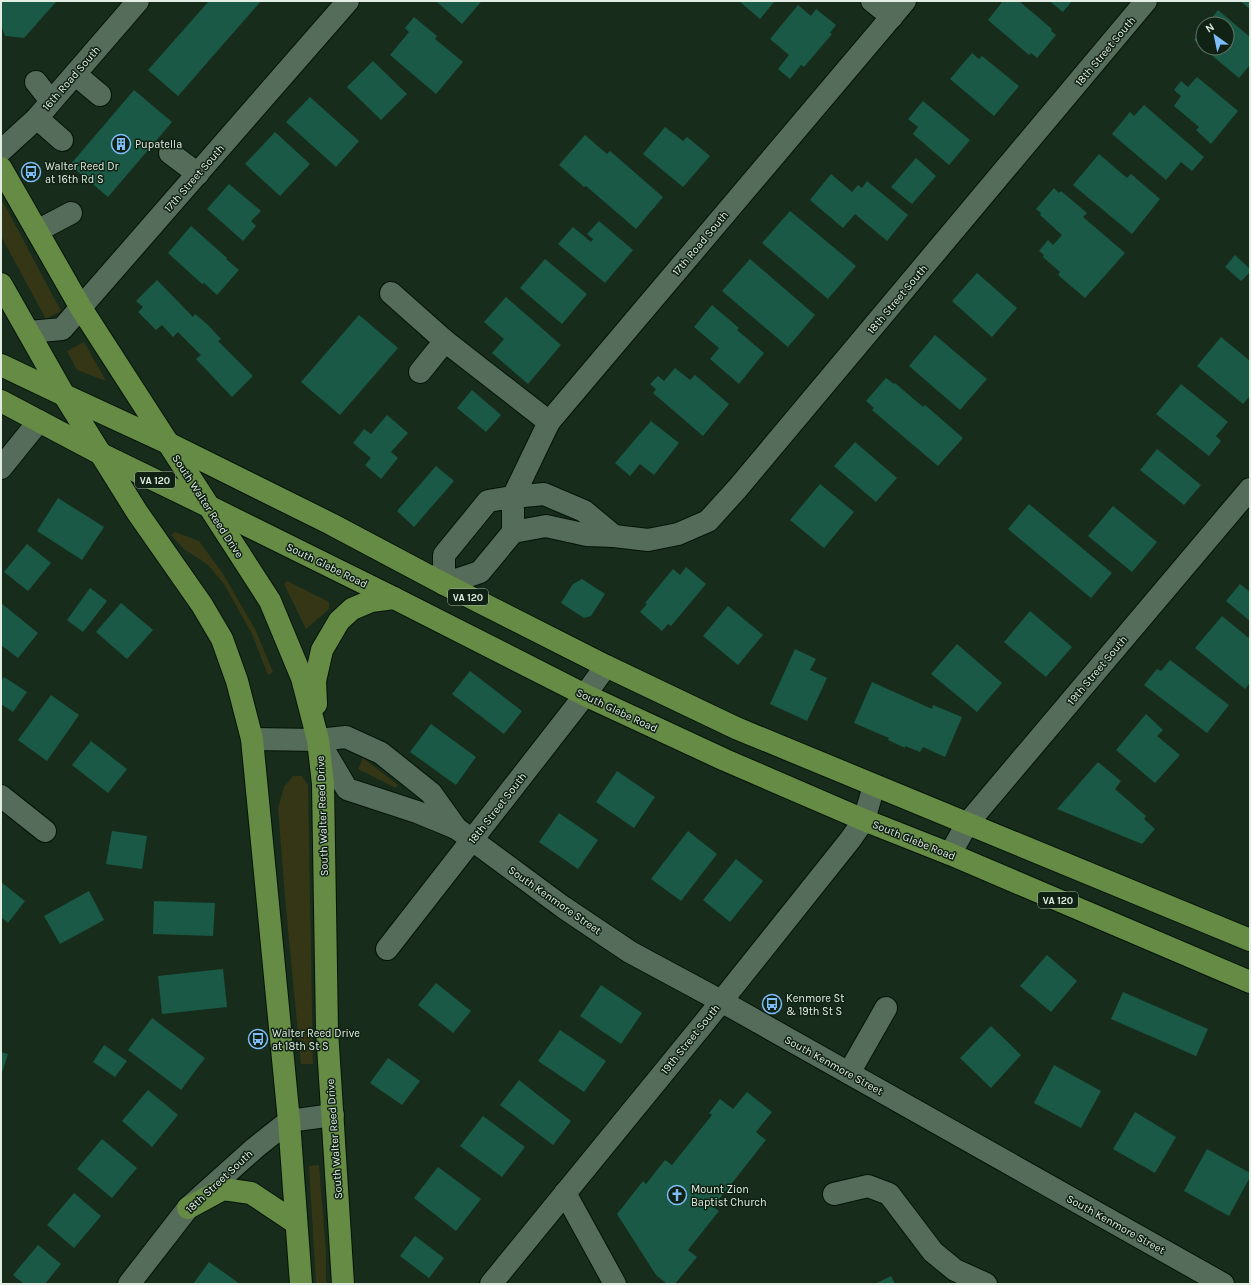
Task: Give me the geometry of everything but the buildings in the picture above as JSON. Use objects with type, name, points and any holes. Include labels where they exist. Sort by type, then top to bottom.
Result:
[{"type":"main road","name":"South Walter Reed Drive","points":[[1,168],[81,308],[270,601],[302,678],[318,740],[323,784],[327,1030],[343,1284]]},
{"type":"main road","points":[[1,284],[64,395],[103,455],[137,512],[202,604],[222,639],[238,681],[252,739],[289,1121],[300,1284]]},
{"type":"main road","name":"VA 120","points":[[1,365],[168,443],[324,521],[606,666],[736,728],[1250,940]]},
{"type":"main road","points":[[39,421],[64,395]]},
{"type":"main road","name":"South Glebe Road","points":[[1,402],[103,455],[394,598],[585,695],[725,760],[864,820],[950,854],[1250,982]]},
{"type":"main road","points":[[424,613],[444,584]]},
{"type":"main road","points":[[318,740],[315,680],[322,650],[339,621],[352,609],[371,600],[394,598]]},
{"type":"main road","points":[[188,1208],[223,1190],[251,1193],[296,1223]]},
{"type":"street","name":"16th Road South","points":[[1,151],[37,118],[138,1]]},
{"type":"street","name":"17th Street South","points":[[28,332],[62,330],[348,1]]},
{"type":"street","points":[[872,1],[898,9]]},
{"type":"street","name":"18th Street South","points":[[513,532],[546,526],[587,535],[614,536],[648,540],[678,534],[708,521],[738,489],[1146,1]]},
{"type":"street","name":"17th Road South","points":[[513,532],[513,497],[549,422],[898,9]]},
{"type":"street","points":[[75,74],[100,95]]},
{"type":"street","points":[[36,82],[51,101]]},
{"type":"street","points":[[37,118],[62,140]]},
{"type":"street","points":[[170,153],[198,174]]},
{"type":"street","points":[[37,231],[71,213]]},
{"type":"street","points":[[391,293],[445,341],[549,422]]},
{"type":"street","points":[[420,372],[445,341]]},
{"type":"street","points":[[1,468],[39,421]]},
{"type":"street","name":"19th Street South","points":[[950,854],[967,824],[1250,489]]},
{"type":"street","points":[[513,532],[480,572],[444,584],[444,555],[488,501],[544,494],[584,511],[614,536]]},
{"type":"street","name":"18th Street South","points":[[387,949],[464,834],[585,695],[606,666]]},
{"type":"street","name":"South Kenmore Street","points":[[252,739],[318,740],[346,737],[381,753],[431,793],[464,834]]},
{"type":"street","name":"South Kenmore Street","points":[[318,740],[347,789],[417,812],[464,834],[563,907],[630,952],[721,1001],[1223,1284]]},
{"type":"street","name":"19th Street South","points":[[491,1284],[721,1001],[864,820],[874,786]]},
{"type":"street","points":[[1,796],[45,831]]},
{"type":"street","points":[[849,1073],[886,1008]]},
{"type":"street","points":[[289,1121],[333,1115]]},
{"type":"street","name":"18th Street South","points":[[129,1284],[188,1208],[255,1148],[289,1121]]},
{"type":"street","points":[[834,1194],[868,1186],[889,1194],[932,1252],[956,1270],[986,1284]]},
{"type":"street","points":[[564,1193],[615,1284]]},
{"type":"green space","points":[[1,202],[3,202],[61,311],[46,319],[1,236]]},
{"type":"green space","points":[[84,342],[106,381],[77,370],[67,351]]},
{"type":"green space","points":[[175,532],[199,541],[223,574],[255,629],[273,672],[268,675],[252,634],[224,584],[208,565],[184,549],[171,535]]},
{"type":"green space","points":[[287,581],[329,602],[329,609],[306,629],[284,584]]},
{"type":"green space","points":[[363,758],[398,785],[396,788],[358,769]]},
{"type":"green space","points":[[293,776],[302,776],[308,785],[313,1064],[301,1064],[278,808],[284,787]]},
{"type":"green space","points":[[319,1165],[326,1252],[326,1284],[316,1284],[309,1166]]},
{"type":"place","name":"Pupatella","points":[[121,144]]},
{"type":"place","name":"Walter Reed Dr at 16th Rd S","points":[[31,172]]},
{"type":"place","name":"Kenmore St & 19th St S","points":[[772,1004]]},
{"type":"place","name":"Walter Reed Drive at 18th St S","points":[[258,1039]]},
{"type":"place","name":"Mount Zion Baptist Church","points":[[677,1195]]}]
